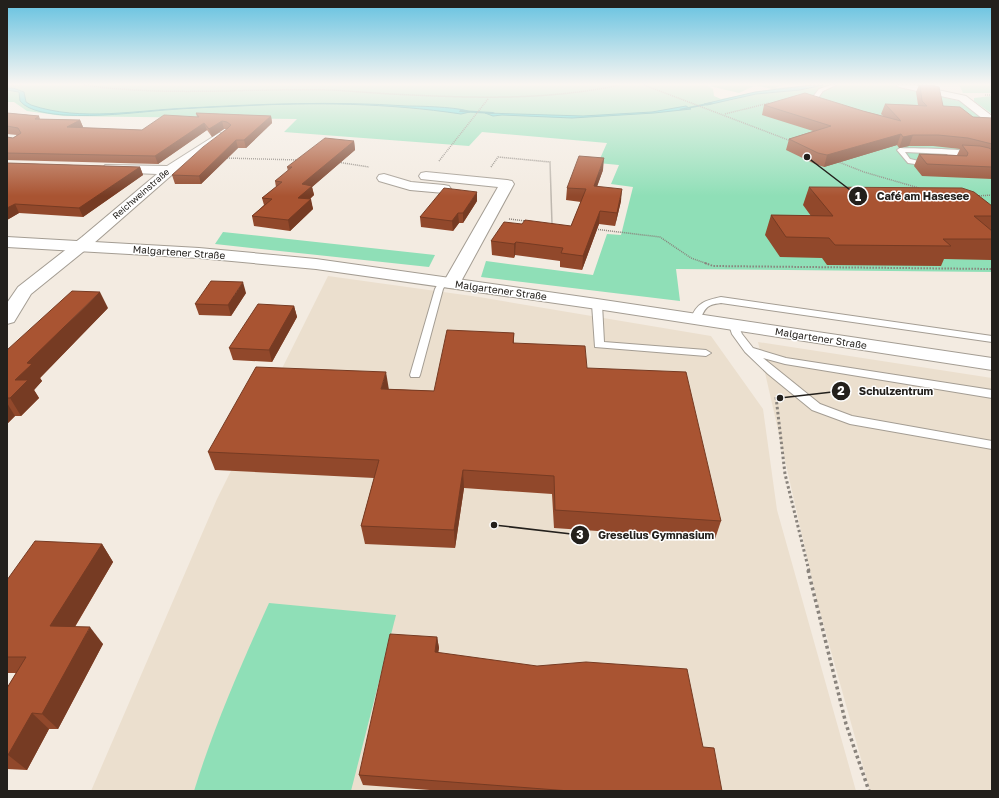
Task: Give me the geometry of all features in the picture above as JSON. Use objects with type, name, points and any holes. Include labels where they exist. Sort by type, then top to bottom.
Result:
[{"type":"street","name":"Reichweinstraße","points":[[7,318],[12,301],[80,246],[169,170],[192,157],[225,133]]},
{"type":"street","points":[[99,168],[169,170]]},
{"type":"street","points":[[380,173],[410,186],[500,195]]},
{"type":"street","points":[[426,176],[507,184],[489,216],[447,282]]},
{"type":"street","name":"Malgartener Straße","points":[[7,242],[199,253],[316,264],[597,304],[992,364]]},
{"type":"lane","points":[[933,164],[908,161],[900,150],[982,155],[992,162]]},
{"type":"lane","points":[[948,152],[959,165],[948,165]]},
{"type":"lane","points":[[416,375],[439,289],[447,282]]},
{"type":"lane","points":[[696,319],[698,310],[707,302],[721,300],[992,339]]},
{"type":"lane","points":[[597,304],[599,345],[706,353]]},
{"type":"lane","points":[[734,325],[737,334],[749,350],[772,372],[816,407],[838,417],[850,420],[992,445]]},
{"type":"lane","points":[[749,350],[785,361],[992,394]]},
{"type":"path","points":[[426,176],[469,122]]},
{"type":"path","points":[[743,122],[791,140]]},
{"type":"path","points":[[192,157],[303,160]]},
{"type":"path","points":[[481,182],[498,157],[550,162],[552,224],[558,225]]},
{"type":"path","points":[[833,160],[871,174],[924,189]]},
{"type":"path","points":[[334,162],[380,173]]},
{"type":"path","points":[[977,196],[992,195]]},
{"type":"path","points":[[489,216],[528,221]]},
{"type":"path","points":[[593,229],[660,237],[691,258],[713,266],[992,269]]},
{"type":"path","points":[[772,372],[785,474],[846,724],[869,791]]},
{"type":"shaded area","points":[[328,276],[479,297],[711,336],[763,409],[777,510],[856,791],[91,791],[217,499]]},
{"type":"shaded area","points":[[758,342],[992,378],[992,791],[870,791],[817,601]]},
{"type":"green space","points":[[294,122],[990,122],[992,124],[992,272],[676,269],[680,301],[481,277],[486,261],[593,275],[607,234],[621,235],[633,187],[611,184],[619,165],[598,163],[607,143],[482,132],[469,146],[284,132]]},
{"type":"green space","points":[[223,232],[435,255],[429,267],[215,244]]},
{"type":"green space","points":[[269,603],[396,615],[351,791],[194,791],[219,719]]},
{"type":"building","points":[[7,122],[76,122],[67,127],[142,130],[153,122],[220,122],[209,129],[204,123],[155,156],[7,153],[7,137],[13,138],[21,133],[18,128],[7,126]]},
{"type":"building","points":[[227,122],[264,122],[244,140],[236,140],[199,176],[172,175],[203,147],[231,125]]},
{"type":"building","points":[[819,122],[992,122],[992,144],[968,138],[938,135],[913,135],[903,137],[901,134],[827,155],[818,153],[789,139],[831,126]]},
{"type":"building","points":[[325,138],[354,141],[302,184],[312,186],[298,198],[311,199],[288,220],[252,216],[272,199],[262,198],[282,182],[275,181],[292,167],[287,167]]},
{"type":"building","points":[[962,145],[980,146],[992,150],[992,167],[927,164],[919,154],[967,156],[968,153]]},
{"type":"building","points":[[579,156],[604,158],[594,186],[622,189],[617,213],[600,211],[583,256],[561,253],[563,248],[516,242],[514,244],[491,241],[504,222],[522,224],[525,220],[571,226],[586,189],[567,188]]},
{"type":"building","points":[[7,163],[140,167],[79,208],[15,204],[7,208]]},
{"type":"building","points":[[809,187],[962,188],[974,192],[992,206],[992,216],[974,216],[992,231],[992,239],[943,239],[951,246],[835,245],[829,238],[786,237],[771,215],[833,216]]},
{"type":"building","points":[[444,188],[477,192],[463,213],[458,213],[452,221],[420,217]]},
{"type":"building","points":[[211,281],[243,282],[228,305],[195,304]]},
{"type":"building","points":[[72,291],[100,292],[27,363],[32,364],[15,380],[28,380],[10,398],[7,398],[7,350]]},
{"type":"building","points":[[258,304],[294,306],[269,350],[229,348]]},
{"type":"building","points":[[447,330],[514,333],[513,343],[585,346],[587,368],[686,372],[721,521],[555,510],[554,476],[463,470],[454,530],[361,526],[379,460],[208,452],[256,367],[386,372],[381,389],[434,391]]},
{"type":"building","points":[[35,541],[102,544],[50,626],[90,627],[42,714],[32,713],[7,755],[7,688],[26,657],[7,657],[7,580]]},
{"type":"building","points":[[390,634],[437,637],[435,652],[537,666],[586,662],[687,669],[703,747],[714,748],[722,791],[570,791],[359,775]]},
{"type":"place","name":"Café am Hasesee","points":[[807,157]]},
{"type":"place","name":"Schulzentrum","points":[[780,398]]},
{"type":"place","name":"Greselius Gymnasium","points":[[494,525]]}]
